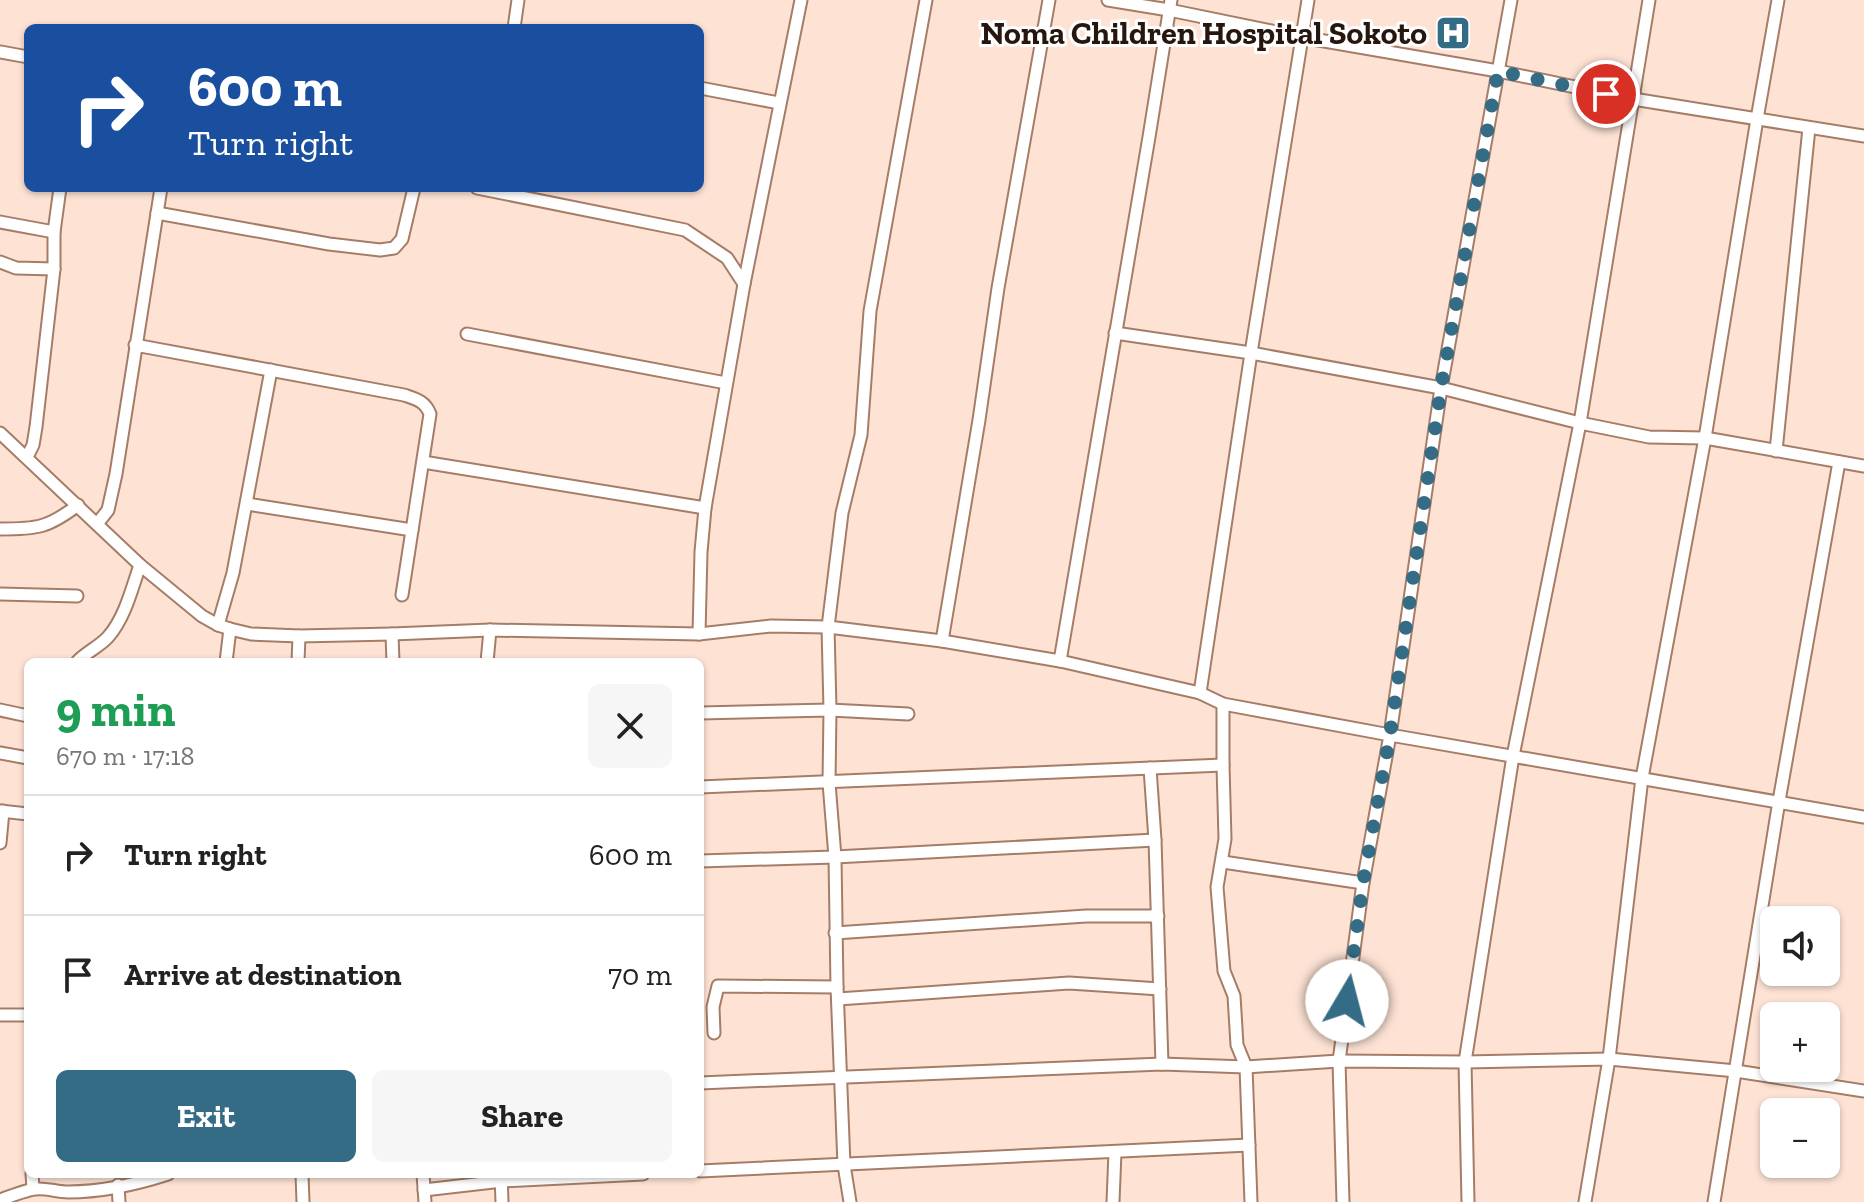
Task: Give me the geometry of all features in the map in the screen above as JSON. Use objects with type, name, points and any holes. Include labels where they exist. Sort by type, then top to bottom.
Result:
[{"type":"street","points":[[515,24],[518,0]]},
{"type":"street","points":[[699,634],[705,508],[744,284],[801,0]]},
{"type":"street","points":[[850,1202],[844,1165],[837,993],[835,857],[829,783],[828,627],[842,513],[861,435],[870,311],[926,0]]},
{"type":"street","points":[[942,641],[1003,259],[1049,0]]},
{"type":"street","points":[[1108,0],[1170,5],[1301,37],[1498,71],[1633,99],[1864,136]]},
{"type":"street","points":[[1200,693],[1308,0]]},
{"type":"street","points":[[1343,1202],[1339,1061],[1363,883],[1390,735],[1441,388],[1511,0]]},
{"type":"street","points":[[1468,1202],[1465,1062],[1513,756],[1580,423],[1649,0]]},
{"type":"street","points":[[1585,1202],[1609,1059],[1642,778],[1705,438],[1778,0]]},
{"type":"street","points":[[1060,661],[1170,5]]},
{"type":"street","points":[[1,52],[24,56]]},
{"type":"street","points":[[704,89],[779,103]]},
{"type":"street","points":[[1776,451],[1809,128]]},
{"type":"street","points":[[27,457],[36,427],[59,192]]},
{"type":"street","points":[[97,524],[108,510],[116,474],[160,192]]},
{"type":"street","points":[[157,213],[329,244],[380,250],[394,248],[402,239],[413,192]]},
{"type":"street","points":[[497,192],[685,230],[727,258],[744,284]]},
{"type":"street","points":[[0,222],[54,232]]},
{"type":"street","points":[[0,262],[16,268],[54,269]]},
{"type":"street","points":[[1115,333],[1251,353],[1441,388],[1649,437],[1705,438],[1864,466]]},
{"type":"street","points":[[467,334],[726,383]]},
{"type":"street","points":[[135,345],[404,395],[426,406],[430,414],[402,595]]},
{"type":"street","points":[[218,625],[233,573],[271,370]]},
{"type":"street","points":[[0,433],[140,565],[202,616],[218,625],[251,634],[299,636],[490,630],[699,634],[771,626],[828,627],[942,641],[1060,661],[1200,693],[1223,704],[1864,817]]},
{"type":"street","points":[[423,462],[705,508]]},
{"type":"street","points":[[1714,1202],[1779,801],[1839,462]]},
{"type":"street","points":[[247,504],[412,530]]},
{"type":"street","points":[[0,529],[46,526],[78,505]]},
{"type":"street","points":[[81,658],[112,633],[140,565]]},
{"type":"street","points":[[0,594],[77,596]]},
{"type":"street","points":[[226,658],[230,629]]},
{"type":"street","points":[[487,658],[490,630]]},
{"type":"street","points":[[392,634],[393,658]]},
{"type":"street","points":[[298,658],[299,636]]},
{"type":"street","points":[[1223,704],[1225,839],[1217,887],[1224,971],[1234,996],[1237,1045],[1246,1067],[1251,1202]]},
{"type":"street","points":[[0,710],[24,715]]},
{"type":"street","points":[[704,713],[830,710],[908,714]]},
{"type":"street","points":[[0,753],[24,757]]},
{"type":"street","points":[[704,787],[1223,765]]},
{"type":"street","points":[[1150,768],[1162,1064]]},
{"type":"street","points":[[0,843],[2,811],[24,814]]},
{"type":"street","points":[[704,861],[1155,840]]},
{"type":"street","points":[[1223,862],[1363,883]]},
{"type":"street","points":[[835,933],[1086,916],[1158,916]]},
{"type":"street","points":[[714,1033],[713,1007],[718,986],[725,985],[758,988],[809,985],[837,993],[1069,983],[1160,989]]},
{"type":"street","points":[[0,1015],[24,1015]]},
{"type":"street","points":[[704,1083],[1162,1064],[1246,1067],[1339,1061],[1609,1059],[1736,1071],[1864,1091]]},
{"type":"street","points":[[704,1171],[1249,1145]]},
{"type":"street","points":[[1113,1202],[1115,1152]]},
{"type":"street","points":[[0,1200],[27,1194],[96,1190],[156,1178]]},
{"type":"street","points":[[302,1178],[303,1202]]},
{"type":"street","points":[[425,1196],[497,1178]]},
{"type":"street","points":[[501,1178],[502,1202]]},
{"type":"street","points":[[118,1185],[119,1202]]},
{"type":"place","name":"Noma Children Hospital Sokoto","points":[[1453,33]]},
{"type":"route","points":[[1347,1001],[1441,388],[1498,71],[1606,94]]}]
